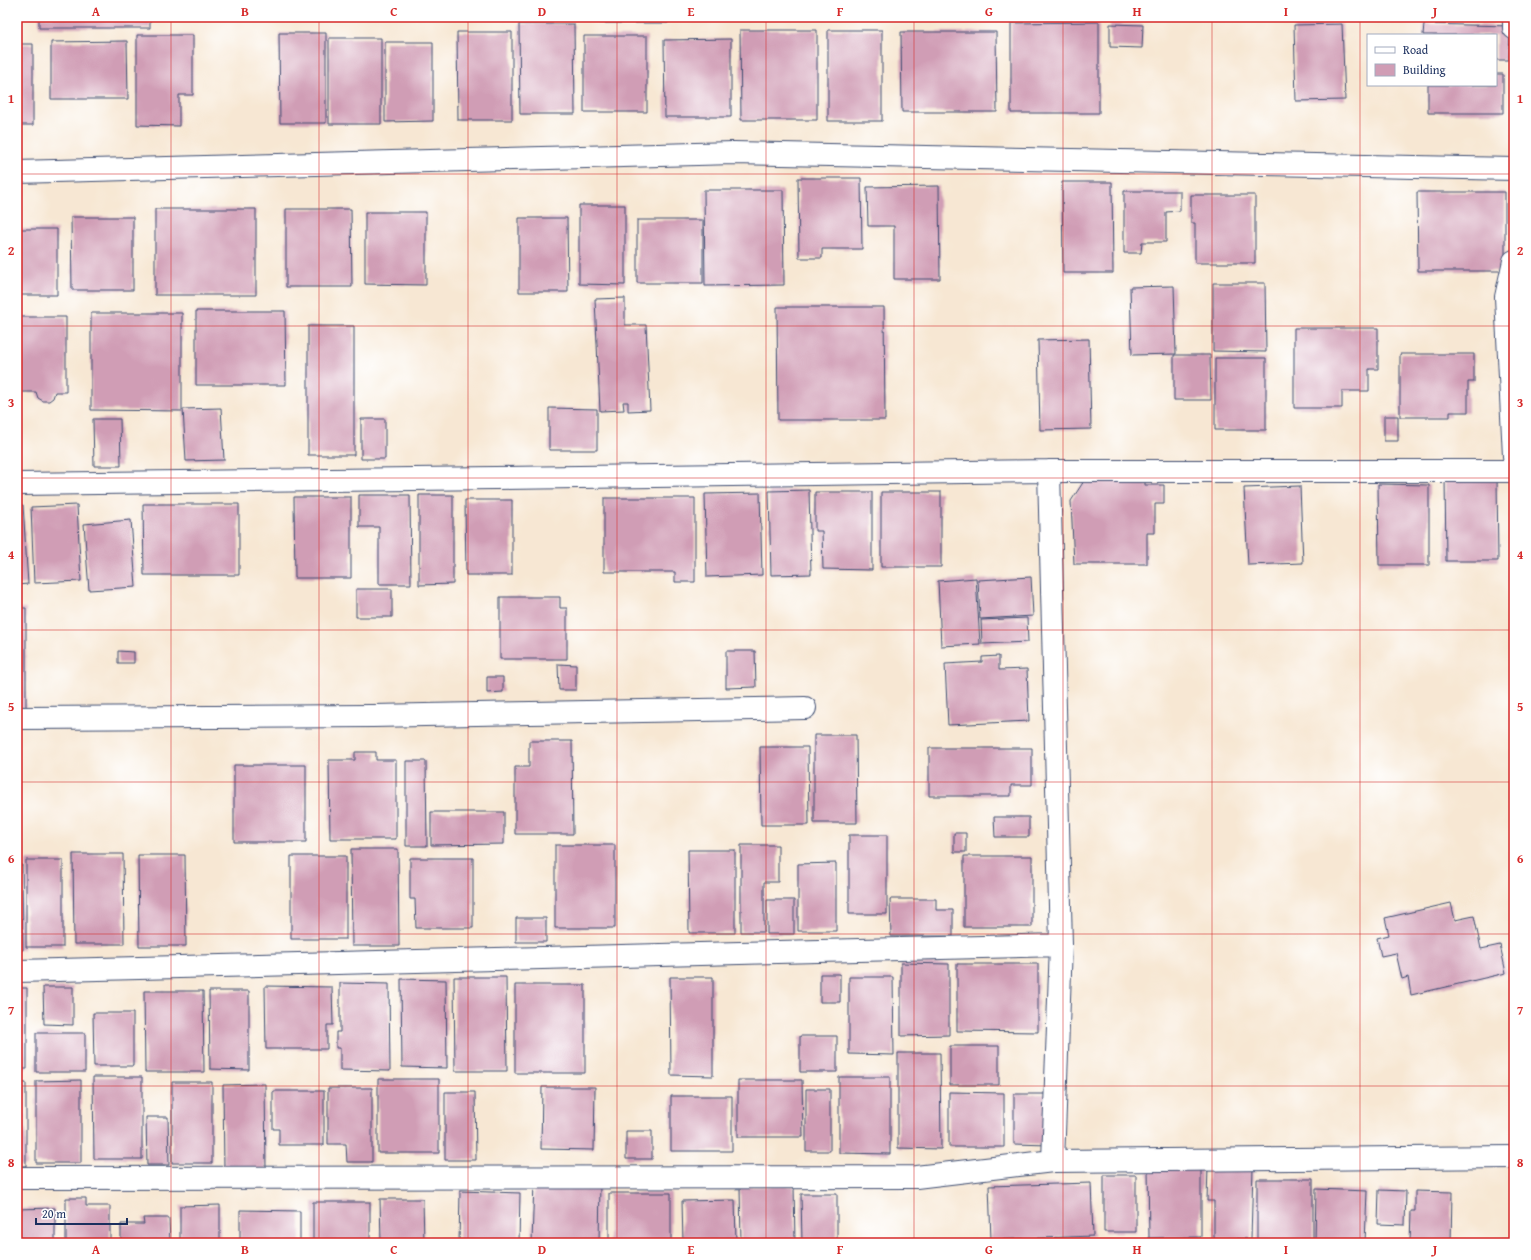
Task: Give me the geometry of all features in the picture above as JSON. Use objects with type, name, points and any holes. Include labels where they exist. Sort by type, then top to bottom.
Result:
[{"type":"street","points":[[1514,17],[1514,28]]},
{"type":"street","points":[[17,172],[734,153],[1514,169]]},
{"type":"street","points":[[1514,262],[1506,297],[1514,456]]},
{"type":"street","points":[[1049,471],[1060,945],[1053,1161]]},
{"type":"street","points":[[17,484],[1049,471],[1514,471]]},
{"type":"street","points":[[17,718],[373,716],[805,708]]},
{"type":"street","points":[[17,971],[1060,945]]},
{"type":"street","points":[[17,1178],[916,1177],[1053,1161],[1514,1157]]},
{"type":"building","points":[[39,17],[150,17],[150,28],[39,28]]},
{"type":"building","points":[[600,17],[668,17],[668,23],[600,23]]},
{"type":"building","points":[[1099,22],[1099,113],[1011,113],[1011,23]]},
{"type":"building","points":[[519,24],[574,24],[575,114],[520,114]]},
{"type":"building","points":[[1110,24],[1143,25],[1142,48],[1110,47]]},
{"type":"building","points":[[1342,24],[1345,100],[1296,101],[1294,25]]},
{"type":"building","points":[[1424,24],[1510,26],[1509,60],[1497,60],[1497,34],[1423,34]]},
{"type":"building","points":[[740,30],[817,30],[817,120],[741,120]]},
{"type":"building","points":[[828,30],[882,30],[882,121],[828,121]]},
{"type":"building","points":[[457,32],[512,32],[512,120],[458,120]]},
{"type":"building","points":[[901,32],[996,32],[997,112],[902,112]]},
{"type":"building","points":[[279,33],[326,33],[326,123],[280,123]]},
{"type":"building","points":[[137,35],[193,35],[193,95],[179,95],[179,126],[137,125]]},
{"type":"building","points":[[584,36],[647,36],[647,112],[584,112]]},
{"type":"building","points":[[329,38],[381,38],[381,124],[329,124]]},
{"type":"building","points":[[731,39],[731,117],[665,117],[664,40]]},
{"type":"building","points":[[127,41],[128,99],[51,99],[51,42]]},
{"type":"building","points":[[385,42],[433,42],[433,121],[385,122]]},
{"type":"building","points":[[17,44],[33,44],[33,125],[17,125]]},
{"type":"building","points":[[1497,74],[1503,74],[1503,113],[1428,113],[1428,86],[1497,86]]},
{"type":"building","points":[[798,178],[861,178],[862,249],[822,249],[822,258],[799,258]]},
{"type":"building","points":[[1062,182],[1112,182],[1113,273],[1063,273]]},
{"type":"building","points":[[939,186],[940,279],[894,279],[894,226],[868,226],[867,187]]},
{"type":"building","points":[[704,190],[783,190],[784,285],[705,286]]},
{"type":"building","points":[[1124,191],[1180,191],[1180,211],[1166,212],[1166,242],[1142,242],[1141,253],[1124,253]]},
{"type":"building","points":[[1417,192],[1505,192],[1505,271],[1418,271]]},
{"type":"building","points":[[1191,195],[1255,195],[1255,263],[1195,263],[1195,223],[1191,223]]},
{"type":"building","points":[[579,205],[625,205],[625,285],[579,284]]},
{"type":"building","points":[[155,209],[256,209],[256,295],[155,295]]},
{"type":"building","points":[[286,209],[351,209],[352,287],[286,287]]},
{"type":"building","points":[[365,212],[426,212],[426,285],[365,284]]},
{"type":"building","points":[[71,217],[133,217],[133,290],[72,290]]},
{"type":"building","points":[[519,218],[567,218],[568,292],[519,292]]},
{"type":"building","points":[[637,220],[703,220],[703,283],[637,283]]},
{"type":"building","points":[[17,229],[57,229],[57,295],[17,295]]},
{"type":"building","points":[[1213,283],[1265,283],[1266,352],[1213,351]]},
{"type":"building","points":[[1174,286],[1176,354],[1132,355],[1130,287]]},
{"type":"building","points":[[625,298],[625,325],[646,325],[650,410],[628,411],[628,402],[623,402],[624,410],[600,411],[595,299]]},
{"type":"building","points":[[777,307],[884,307],[885,420],[778,420]]},
{"type":"building","points":[[196,311],[285,311],[286,385],[196,385]]},
{"type":"building","points":[[91,313],[182,313],[182,411],[91,410]]},
{"type":"building","points":[[17,317],[66,317],[66,392],[55,392],[53,398],[49,401],[43,401],[38,398],[36,392],[17,392]]},
{"type":"building","points":[[308,326],[354,326],[354,455],[308,455]]},
{"type":"building","points":[[1294,328],[1378,328],[1378,369],[1369,369],[1369,391],[1342,391],[1342,408],[1294,408]]},
{"type":"building","points":[[1089,339],[1091,429],[1040,430],[1038,340]]},
{"type":"building","points":[[1400,354],[1474,354],[1474,382],[1468,382],[1468,412],[1450,412],[1450,417],[1400,417]]},
{"type":"building","points":[[1174,355],[1210,355],[1211,400],[1174,400]]},
{"type":"building","points":[[1215,358],[1266,358],[1266,430],[1215,430]]},
{"type":"building","points":[[221,408],[224,460],[186,461],[183,409]]},
{"type":"building","points":[[549,408],[597,409],[597,450],[549,450]]},
{"type":"building","points":[[1384,416],[1398,416],[1398,441],[1384,441]]},
{"type":"building","points":[[93,419],[120,419],[121,466],[94,466]]},
{"type":"building","points":[[361,419],[385,419],[385,459],[361,459]]},
{"type":"building","points":[[1445,477],[1497,477],[1498,561],[1446,561]]},
{"type":"building","points":[[1145,480],[1145,485],[1164,485],[1164,504],[1155,504],[1155,533],[1147,533],[1147,564],[1074,564],[1071,501],[1084,481]]},
{"type":"building","points":[[1378,484],[1429,485],[1429,565],[1379,565]]},
{"type":"building","points":[[1300,486],[1303,563],[1248,565],[1244,488]]},
{"type":"building","points":[[809,490],[811,574],[771,575],[769,491]]},
{"type":"building","points":[[815,492],[872,492],[872,570],[823,569],[822,531],[815,531]]},
{"type":"building","points":[[881,492],[941,492],[941,567],[881,567]]},
{"type":"building","points":[[760,493],[762,575],[707,577],[705,494]]},
{"type":"building","points":[[359,495],[410,495],[411,584],[379,584],[379,527],[359,527]]},
{"type":"building","points":[[419,495],[453,495],[453,584],[419,585]]},
{"type":"building","points":[[294,497],[351,497],[351,578],[295,578]]},
{"type":"building","points":[[604,498],[695,498],[695,582],[675,582],[675,572],[604,572]]},
{"type":"building","points":[[465,500],[512,500],[512,575],[466,575]]},
{"type":"building","points":[[143,504],[239,504],[239,575],[144,575]]},
{"type":"building","points":[[23,505],[28,584],[17,585],[17,506]]},
{"type":"building","points":[[77,505],[81,581],[34,583],[31,507]]},
{"type":"building","points":[[131,520],[136,587],[89,590],[84,524]]},
{"type":"building","points":[[1031,577],[1033,616],[980,619],[978,580]]},
{"type":"building","points":[[976,578],[980,644],[941,646],[938,581]]},
{"type":"building","points":[[356,589],[392,589],[392,617],[356,617]]},
{"type":"building","points":[[500,597],[560,597],[560,608],[567,608],[567,659],[500,659]]},
{"type":"building","points":[[17,608],[26,608],[26,708],[17,708]]},
{"type":"building","points":[[1027,618],[1028,642],[982,644],[981,620]]},
{"type":"building","points":[[118,651],[134,652],[134,663],[118,663]]},
{"type":"building","points":[[726,651],[755,651],[756,687],[726,688]]},
{"type":"building","points":[[999,656],[999,670],[1027,669],[1029,721],[948,725],[945,664],[982,662],[982,657]]},
{"type":"building","points":[[558,664],[576,665],[576,690],[559,690]]},
{"type":"building","points":[[487,677],[503,677],[503,692],[487,693]]},
{"type":"building","points":[[814,735],[856,735],[857,823],[814,823]]},
{"type":"building","points":[[529,741],[572,741],[573,834],[515,834],[515,767],[529,767]]},
{"type":"building","points":[[760,747],[808,747],[809,825],[761,825]]},
{"type":"building","points":[[929,748],[1032,748],[1032,785],[1011,785],[1011,796],[929,796]]},
{"type":"building","points":[[355,752],[376,752],[376,760],[396,760],[396,839],[330,839],[329,760],[355,760]]},
{"type":"building","points":[[406,761],[426,761],[427,846],[406,846]]},
{"type":"building","points":[[234,765],[306,765],[306,842],[234,842]]},
{"type":"building","points":[[431,812],[504,812],[504,844],[431,845]]},
{"type":"building","points":[[994,817],[1029,817],[1029,837],[995,837]]},
{"type":"building","points":[[954,833],[966,833],[966,852],[954,852]]},
{"type":"building","points":[[849,835],[887,835],[887,914],[849,914]]},
{"type":"building","points":[[555,845],[615,845],[615,928],[555,928]]},
{"type":"building","points":[[741,845],[778,845],[778,882],[764,882],[764,932],[741,932]]},
{"type":"building","points":[[351,849],[398,849],[399,946],[352,946]]},
{"type":"building","points":[[688,850],[735,850],[735,933],[689,933]]},
{"type":"building","points":[[73,854],[123,854],[124,944],[74,944]]},
{"type":"building","points":[[138,855],[185,855],[186,946],[139,946]]},
{"type":"building","points":[[291,856],[346,856],[346,939],[291,939]]},
{"type":"building","points":[[964,856],[1032,856],[1032,927],[964,927]]},
{"type":"building","points":[[410,858],[473,858],[473,928],[416,928],[415,899],[410,899]]},
{"type":"building","points":[[26,860],[63,860],[63,947],[26,947]]},
{"type":"building","points":[[836,863],[836,931],[798,931],[798,864]]},
{"type":"building","points":[[17,865],[22,865],[23,950],[17,950]]},
{"type":"building","points":[[890,899],[936,899],[936,910],[953,910],[953,936],[891,936]]},
{"type":"building","points":[[767,900],[794,900],[794,934],[767,934]]},
{"type":"building","points":[[1451,903],[1455,920],[1474,916],[1481,949],[1500,945],[1506,973],[1411,995],[1408,977],[1402,979],[1396,953],[1381,956],[1377,938],[1389,935],[1385,918]]},
{"type":"building","points":[[516,918],[546,918],[546,942],[516,942]]},
{"type":"building","points":[[901,963],[949,964],[949,1035],[901,1036]]},
{"type":"building","points":[[957,964],[1038,964],[1038,1032],[957,1031]]},
{"type":"building","points":[[820,974],[840,974],[840,1002],[820,1002]]},
{"type":"building","points":[[454,977],[506,977],[507,1071],[455,1071]]},
{"type":"building","points":[[670,977],[713,977],[713,1076],[671,1075]]},
{"type":"building","points":[[849,977],[893,977],[894,1055],[849,1054]]},
{"type":"building","points":[[401,979],[446,980],[447,1068],[402,1067]]},
{"type":"building","points":[[340,983],[389,984],[390,1071],[340,1070],[340,1048],[336,1048],[336,1032],[340,1032]]},
{"type":"building","points":[[515,985],[585,985],[585,1073],[515,1073]]},
{"type":"building","points":[[265,986],[332,987],[333,1025],[327,1025],[327,1049],[266,1049]]},
{"type":"building","points":[[43,987],[73,987],[73,1025],[44,1024]]},
{"type":"building","points":[[17,988],[27,988],[27,1069],[17,1069]]},
{"type":"building","points":[[144,991],[203,991],[204,1072],[145,1072]]},
{"type":"building","points":[[209,991],[249,991],[249,1070],[210,1069]]},
{"type":"building","points":[[93,1013],[133,1013],[133,1066],[94,1066]]},
{"type":"building","points":[[36,1033],[85,1033],[85,1072],[36,1072]]},
{"type":"building","points":[[800,1036],[837,1036],[837,1072],[800,1072]]},
{"type":"building","points":[[950,1046],[999,1046],[999,1085],[950,1085]]},
{"type":"building","points":[[898,1053],[940,1053],[941,1149],[898,1148]]},
{"type":"building","points":[[93,1077],[142,1077],[142,1159],[94,1159]]},
{"type":"building","points":[[839,1077],[890,1077],[890,1154],[839,1153]]},
{"type":"building","points":[[378,1079],[439,1079],[439,1153],[378,1153]]},
{"type":"building","points":[[81,1080],[81,1163],[36,1163],[36,1081]]},
{"type":"building","points":[[738,1080],[802,1080],[803,1137],[738,1137]]},
{"type":"building","points":[[17,1082],[26,1083],[26,1166],[17,1166]]},
{"type":"building","points":[[172,1082],[212,1082],[212,1163],[172,1163]]},
{"type":"building","points":[[265,1084],[266,1170],[224,1170],[223,1085]]},
{"type":"building","points":[[542,1087],[595,1087],[594,1150],[541,1149]]},
{"type":"building","points":[[328,1088],[372,1088],[372,1162],[347,1162],[346,1144],[328,1144]]},
{"type":"building","points":[[806,1089],[830,1089],[830,1151],[806,1151]]},
{"type":"building","points":[[273,1091],[324,1091],[324,1145],[279,1145],[279,1129],[273,1129]]},
{"type":"building","points":[[445,1092],[475,1092],[476,1160],[445,1160]]},
{"type":"building","points":[[949,1092],[1004,1093],[1004,1147],[949,1147]]},
{"type":"building","points":[[1014,1094],[1049,1094],[1049,1145],[1014,1144]]},
{"type":"building","points":[[671,1096],[732,1096],[732,1151],[671,1151]]},
{"type":"building","points":[[146,1117],[168,1117],[169,1165],[147,1165]]},
{"type":"building","points":[[626,1131],[652,1131],[652,1159],[626,1159]]},
{"type":"building","points":[[1201,1166],[1201,1237],[1149,1238],[1148,1167]]},
{"type":"building","points":[[1208,1166],[1253,1168],[1251,1239],[1214,1238],[1214,1201],[1207,1201]]},
{"type":"building","points":[[1104,1175],[1136,1175],[1136,1232],[1104,1232]]},
{"type":"building","points":[[1257,1179],[1313,1179],[1313,1243],[1257,1243]]},
{"type":"building","points":[[534,1181],[600,1183],[599,1243],[532,1243]]},
{"type":"building","points":[[1091,1183],[1093,1236],[991,1240],[989,1186]]},
{"type":"building","points":[[794,1186],[795,1243],[741,1243],[740,1187]]},
{"type":"building","points":[[1316,1189],[1367,1191],[1365,1243],[1315,1243]]},
{"type":"building","points":[[1379,1190],[1406,1191],[1405,1225],[1378,1224]]},
{"type":"building","points":[[460,1191],[520,1193],[519,1243],[459,1243]]},
{"type":"building","points":[[1415,1191],[1452,1192],[1451,1243],[1410,1243],[1411,1211],[1415,1211]]},
{"type":"building","points":[[609,1193],[671,1193],[671,1243],[609,1243]]},
{"type":"building","points":[[801,1194],[837,1194],[837,1243],[802,1243]]},
{"type":"building","points":[[66,1198],[86,1198],[86,1206],[110,1206],[110,1243],[66,1243]]},
{"type":"building","points":[[380,1199],[423,1199],[424,1243],[381,1243]]},
{"type":"building","points":[[735,1200],[736,1243],[683,1243],[682,1201]]},
{"type":"building","points":[[313,1202],[370,1202],[370,1243],[313,1243]]},
{"type":"building","points":[[220,1205],[220,1243],[180,1243],[180,1206]]},
{"type":"building","points":[[55,1208],[55,1243],[17,1243],[17,1209]]},
{"type":"building","points":[[240,1210],[300,1211],[300,1243],[240,1243]]},
{"type":"building","points":[[143,1218],[169,1218],[170,1243],[121,1243],[121,1224],[144,1224]]}]
